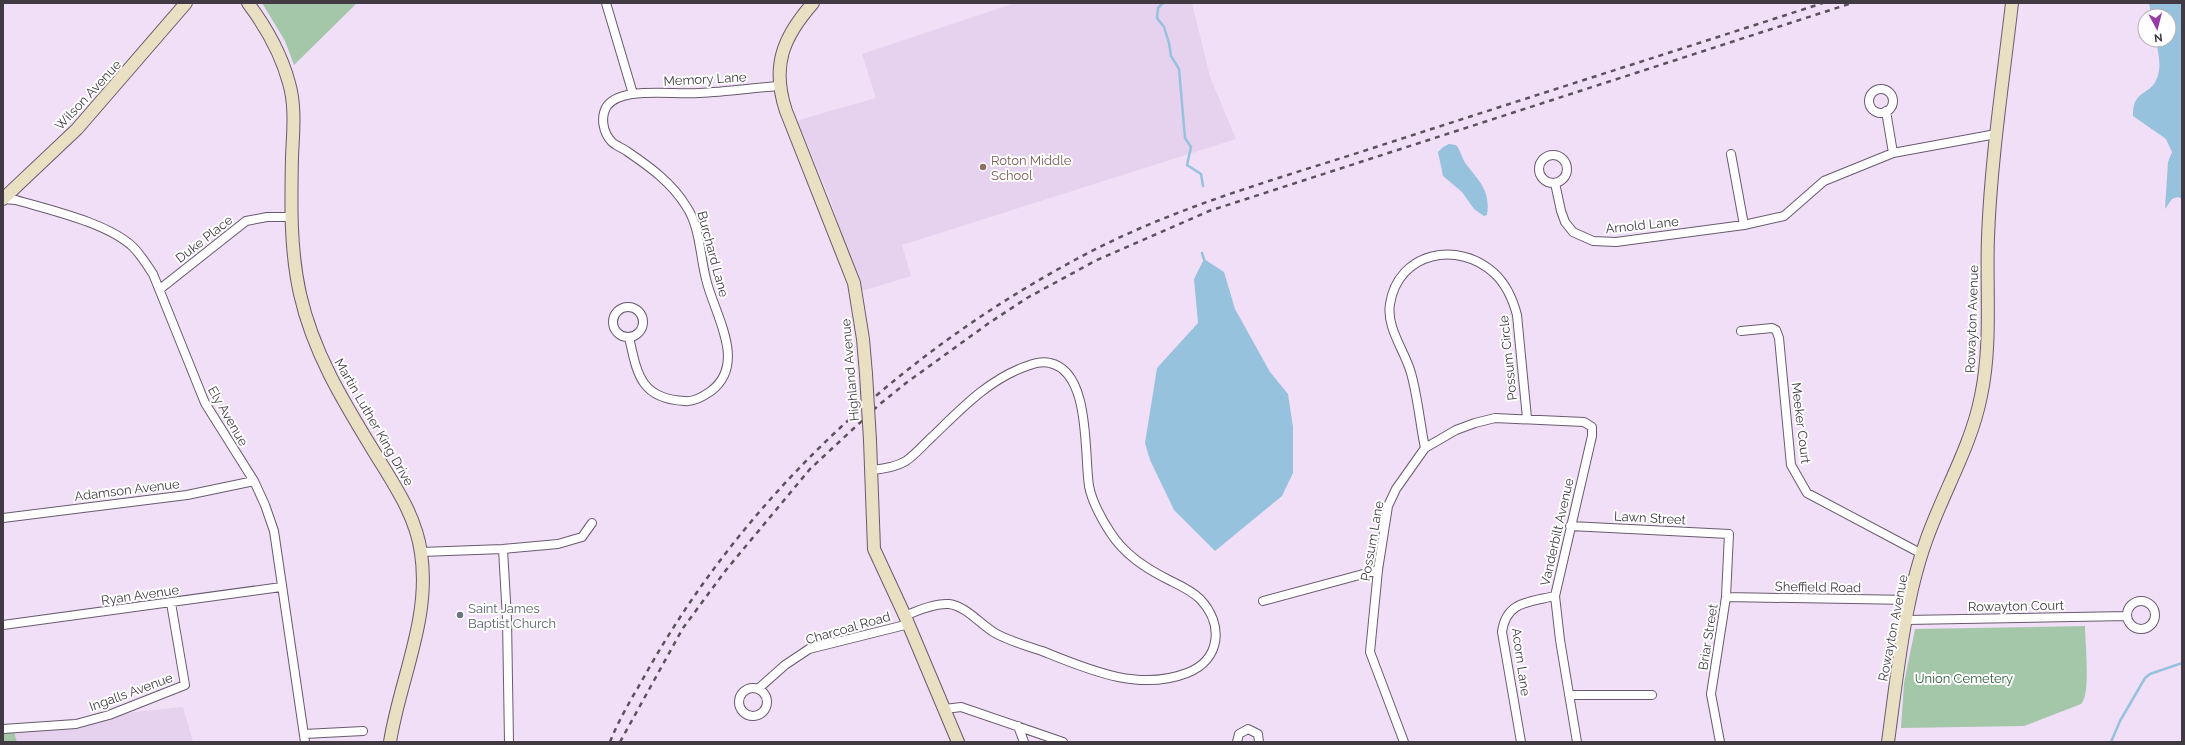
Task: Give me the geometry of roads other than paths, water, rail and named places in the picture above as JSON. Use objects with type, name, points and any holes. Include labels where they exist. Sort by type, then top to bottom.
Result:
[{"type":"street","name":"Wilson Avenue","points":[[3,199],[77,129],[186,3]]},
{"type":"street","name":"Martin Luther King Drive","points":[[248,3],[263,22],[279,54],[290,84],[293,118],[291,217],[293,258],[300,294],[317,348],[335,386],[401,497],[414,524],[421,552],[424,579],[421,612],[390,742]]},
{"type":"street","points":[[606,3],[633,94]]},
{"type":"street","name":"Highland Avenue","points":[[814,3],[800,18],[787,40],[780,66],[779,86],[786,111],[854,283],[863,339],[866,374],[874,549],[907,620],[958,742]]},
{"type":"street","name":"Rowayton Avenue","points":[[1888,742],[1906,620],[1922,554],[1968,441],[1981,398],[1987,350],[1988,236],[1996,134],[2012,3]]},
{"type":"street","name":"Memory Lane","points":[[633,94],[700,93],[779,86]]},
{"type":"street","name":"Burchard Lane","points":[[629,337],[637,374],[644,384],[655,393],[669,400],[687,402],[704,396],[717,386],[726,374],[729,357],[726,337],[706,282],[692,214],[679,195],[661,176],[612,141],[604,130],[603,118],[607,106],[615,98],[633,94]]},
{"type":"street","points":[[1886,111],[1893,153]]},
{"type":"street","name":"Arnold Lane","points":[[1555,183],[1565,222],[1573,232],[1593,241],[1616,242],[1744,225],[1784,216],[1824,181],[1893,153],[1996,134]]},
{"type":"street","points":[[1731,154],[1744,225]]},
{"type":"street","name":"Ely Avenue","points":[[3,199],[16,200],[99,227],[132,246],[144,260],[160,289],[205,403],[254,481],[265,505],[274,531],[281,587],[305,738]]},
{"type":"street","name":"Duke Place","points":[[160,289],[246,222],[267,217],[291,217]]},
{"type":"street","name":"Possum Circle","points":[[1425,448],[1411,372],[1392,326],[1390,304],[1399,280],[1406,271],[1424,258],[1438,255],[1466,258],[1493,272],[1507,290],[1514,302],[1517,315],[1527,418]]},
{"type":"street","name":"Meeker Court","points":[[1741,331],[1772,328],[1776,330],[1779,338],[1791,465],[1807,493],[1922,554]]},
{"type":"street","name":"Charcoal Road","points":[[758,689],[784,665],[809,649],[907,620],[938,605],[949,604],[958,606],[997,634],[1090,670],[1111,676],[1133,679],[1168,678],[1196,669],[1210,658],[1215,642],[1212,620],[1200,599],[1136,561],[1123,550],[1109,531],[1095,505],[1089,486],[1082,407],[1073,382],[1059,366],[1047,362],[1034,364],[997,380],[967,404],[909,459],[889,467],[871,470]]},
{"type":"street","name":"Possum Lane","points":[[1404,742],[1370,652],[1378,570],[1388,506],[1404,474],[1425,448],[1456,430],[1476,423],[1496,418],[1527,418],[1584,422],[1590,424]]},
{"type":"street","name":"Vanderbilt Avenue","points":[[1574,741],[1555,596],[1593,431],[1590,424]]},
{"type":"street","name":"Adamson Avenue","points":[[3,518],[187,495],[254,481]]},
{"type":"street","points":[[421,552],[503,549],[558,544],[582,537],[592,523]]},
{"type":"street","name":"Lawn Street","points":[[1570,526],[1729,534]]},
{"type":"street","name":"Briar Street","points":[[1720,742],[1711,694],[1726,598],[1729,534]]},
{"type":"street","points":[[503,549],[507,619],[508,742]]},
{"type":"street","points":[[1263,601],[1378,570]]},
{"type":"street","name":"Ryan Avenue","points":[[3,626],[281,587]]},
{"type":"street","name":"Acorn Lane","points":[[1521,742],[1502,632],[1503,620],[1508,612],[1516,606],[1555,596]]},
{"type":"street","name":"Sheffield Road","points":[[1726,598],[1911,600]]},
{"type":"street","name":"Ingalls Avenue","points":[[3,729],[76,724],[109,715],[185,685],[171,603]]},
{"type":"street","name":"Rowayton Court","points":[[1906,620],[2127,616]]},
{"type":"street","points":[[1568,695],[1652,695]]},
{"type":"street","points":[[945,709],[961,707],[1063,742]]},
{"type":"street","points":[[1018,726],[1024,742]]},
{"type":"street","points":[[1237,742],[1239,734],[1248,729],[1258,734],[1259,742]]},
{"type":"street","points":[[305,738],[363,731]]},
{"type":"water","points":[[2149,3],[2182,3],[2182,199],[2178,197],[2172,199],[2165,209],[2168,162],[2172,152],[2166,139],[2133,116],[2133,107],[2135,101],[2151,88],[2157,78],[2159,69],[2157,48],[2177,48],[2177,8],[2150,8]]},
{"type":"water","points":[[1449,144],[1456,145],[1465,162],[1483,187],[1487,199],[1487,215],[1484,216],[1474,209],[1462,192],[1443,176],[1438,152]]},
{"type":"water","points":[[1204,259],[1224,272],[1235,309],[1270,372],[1288,394],[1293,427],[1293,473],[1282,496],[1215,551],[1174,510],[1150,460],[1145,443],[1157,368],[1198,323],[1194,279]]},
{"type":"waterway","points":[[1163,3],[1158,8],[1157,18],[1164,27],[1171,56],[1179,69],[1185,138],[1191,147],[1187,165],[1201,174],[1203,186]]},
{"type":"waterway","points":[[1202,253],[1204,259]]},
{"type":"waterway","points":[[2111,742],[2120,721],[2145,678],[2150,674],[2182,663]]},
{"type":"railway","points":[[610,742],[630,701],[685,610],[730,547],[780,488],[835,433],[893,381],[955,334],[1020,291],[1088,253],[1123,236],[1195,206],[1268,181],[1823,3]]},
{"type":"railway","points":[[620,742],[683,628],[726,570],[810,469],[880,404],[906,383],[989,323],[1027,298],[1095,261],[1209,211],[1852,3]]},
{"type":"place","name":"Roton Middle School","points":[[983,167]]},
{"type":"place","name":"Saint James Baptist Church","points":[[460,615]]},
{"type":"park label","name":"Union Cemetery","points":[[1964,678]]}]
